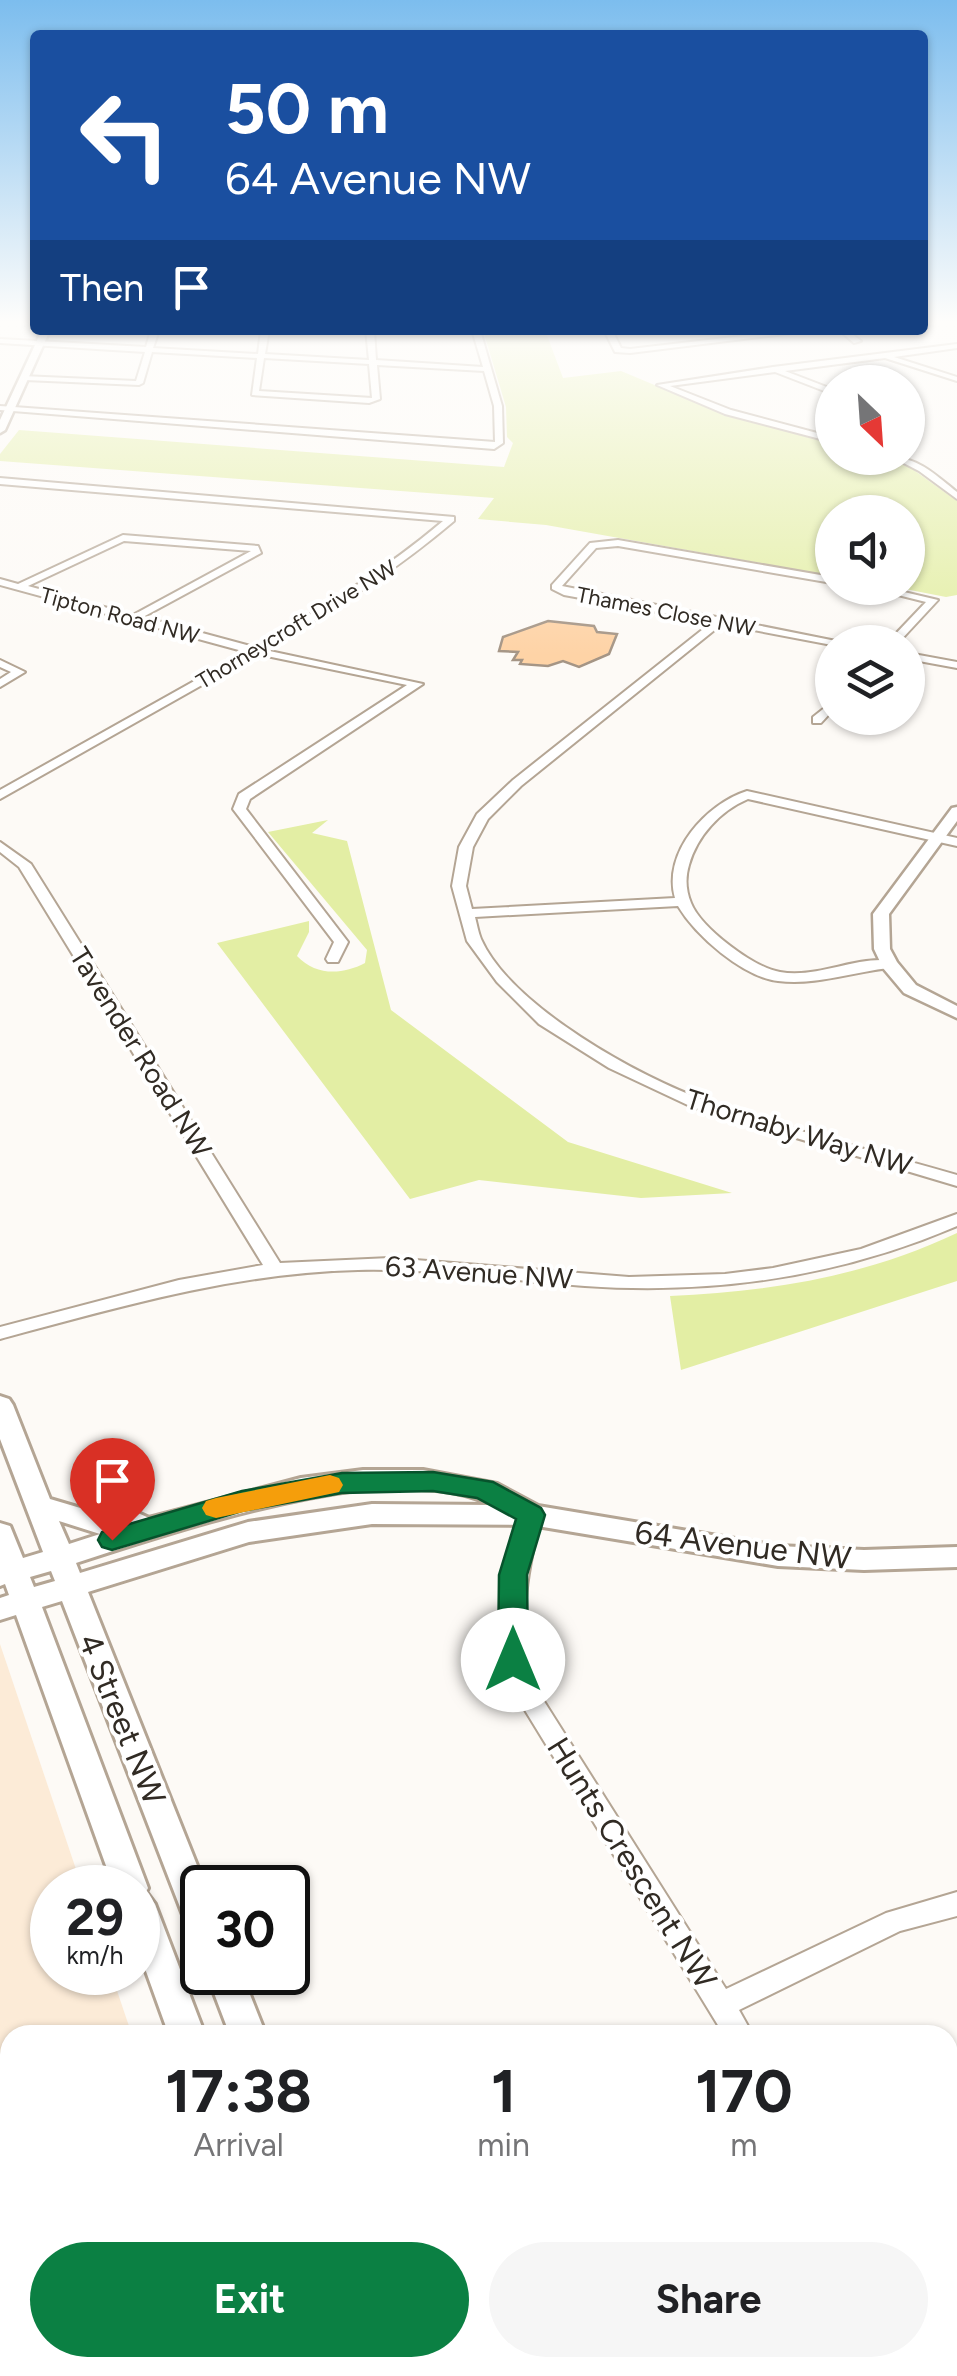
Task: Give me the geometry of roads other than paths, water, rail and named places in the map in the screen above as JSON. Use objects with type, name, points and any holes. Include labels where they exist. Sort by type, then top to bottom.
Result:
[{"type":"main road","name":"4 Street NW","points":[[0,1405],[180,1865]]},
{"type":"main road","name":"64 Avenue NW","points":[[9,1589],[59,1557],[171,1521],[296,1490],[384,1480],[483,1489],[531,1515]]},
{"type":"main road","points":[[39,1504],[104,1525],[171,1521]]},
{"type":"main road","name":"64 Avenue NW","points":[[9,1589],[71,1588],[248,1532],[372,1514],[531,1515],[778,1556],[864,1560],[957,1557]]},
{"type":"main road","name":"4 Street NW","points":[[0,1533],[9,1589],[122,1865]]},
{"type":"main road","points":[[160,1963],[183,2025]]},
{"type":"main road","points":[[232,1995],[244,2025]]},
{"type":"street","points":[[336,434],[494,446],[499,443],[499,434]]},
{"type":"street","points":[[925,474],[957,496]]},
{"type":"street","points":[[938,481],[957,475]]},
{"type":"street","name":"Thorneycroft Drive NW","points":[[0,481],[451,520],[374,580],[0,795]]},
{"type":"street","points":[[19,587],[123,538],[255,548],[258,552],[134,618]]},
{"type":"street","name":"Thames Close NW","points":[[815,577],[618,542],[593,545],[556,587],[564,592],[815,638]]},
{"type":"street","name":"Tipton Road NW","points":[[0,582],[256,651],[417,684],[244,797],[239,808],[341,942],[332,960]]},
{"type":"street","points":[[909,625],[933,600],[925,598]]},
{"type":"street","name":"Thornaby Way NW","points":[[720,621],[517,783],[482,817],[466,847],[460,886],[470,913],[474,941],[502,979],[544,1021],[615,1065],[698,1104],[957,1181]]},
{"type":"street","points":[[925,659],[957,665]]},
{"type":"street","points":[[0,663],[19,672],[0,684]]},
{"type":"street","points":[[888,964],[777,978],[734,952],[698,924],[682,902],[682,868],[698,829],[734,798],[747,795],[957,842]]},
{"type":"street","points":[[957,811],[881,914],[882,949],[888,964],[910,988],[957,1013]]},
{"type":"street","name":"Tavender Road NW","points":[[0,846],[24,864],[273,1267]]},
{"type":"street","points":[[470,913],[682,902]]},
{"type":"street","name":"63 Avenue NW","points":[[0,1332],[154,1291],[273,1267],[446,1265],[584,1281],[752,1278],[872,1253],[957,1219]]},
{"type":"street","name":"Hunts Crescent NW","points":[[531,1515],[513,1575],[513,1660],[524,1689],[733,2025]]},
{"type":"street","points":[[720,2005],[895,1921],[957,1904]]}]
